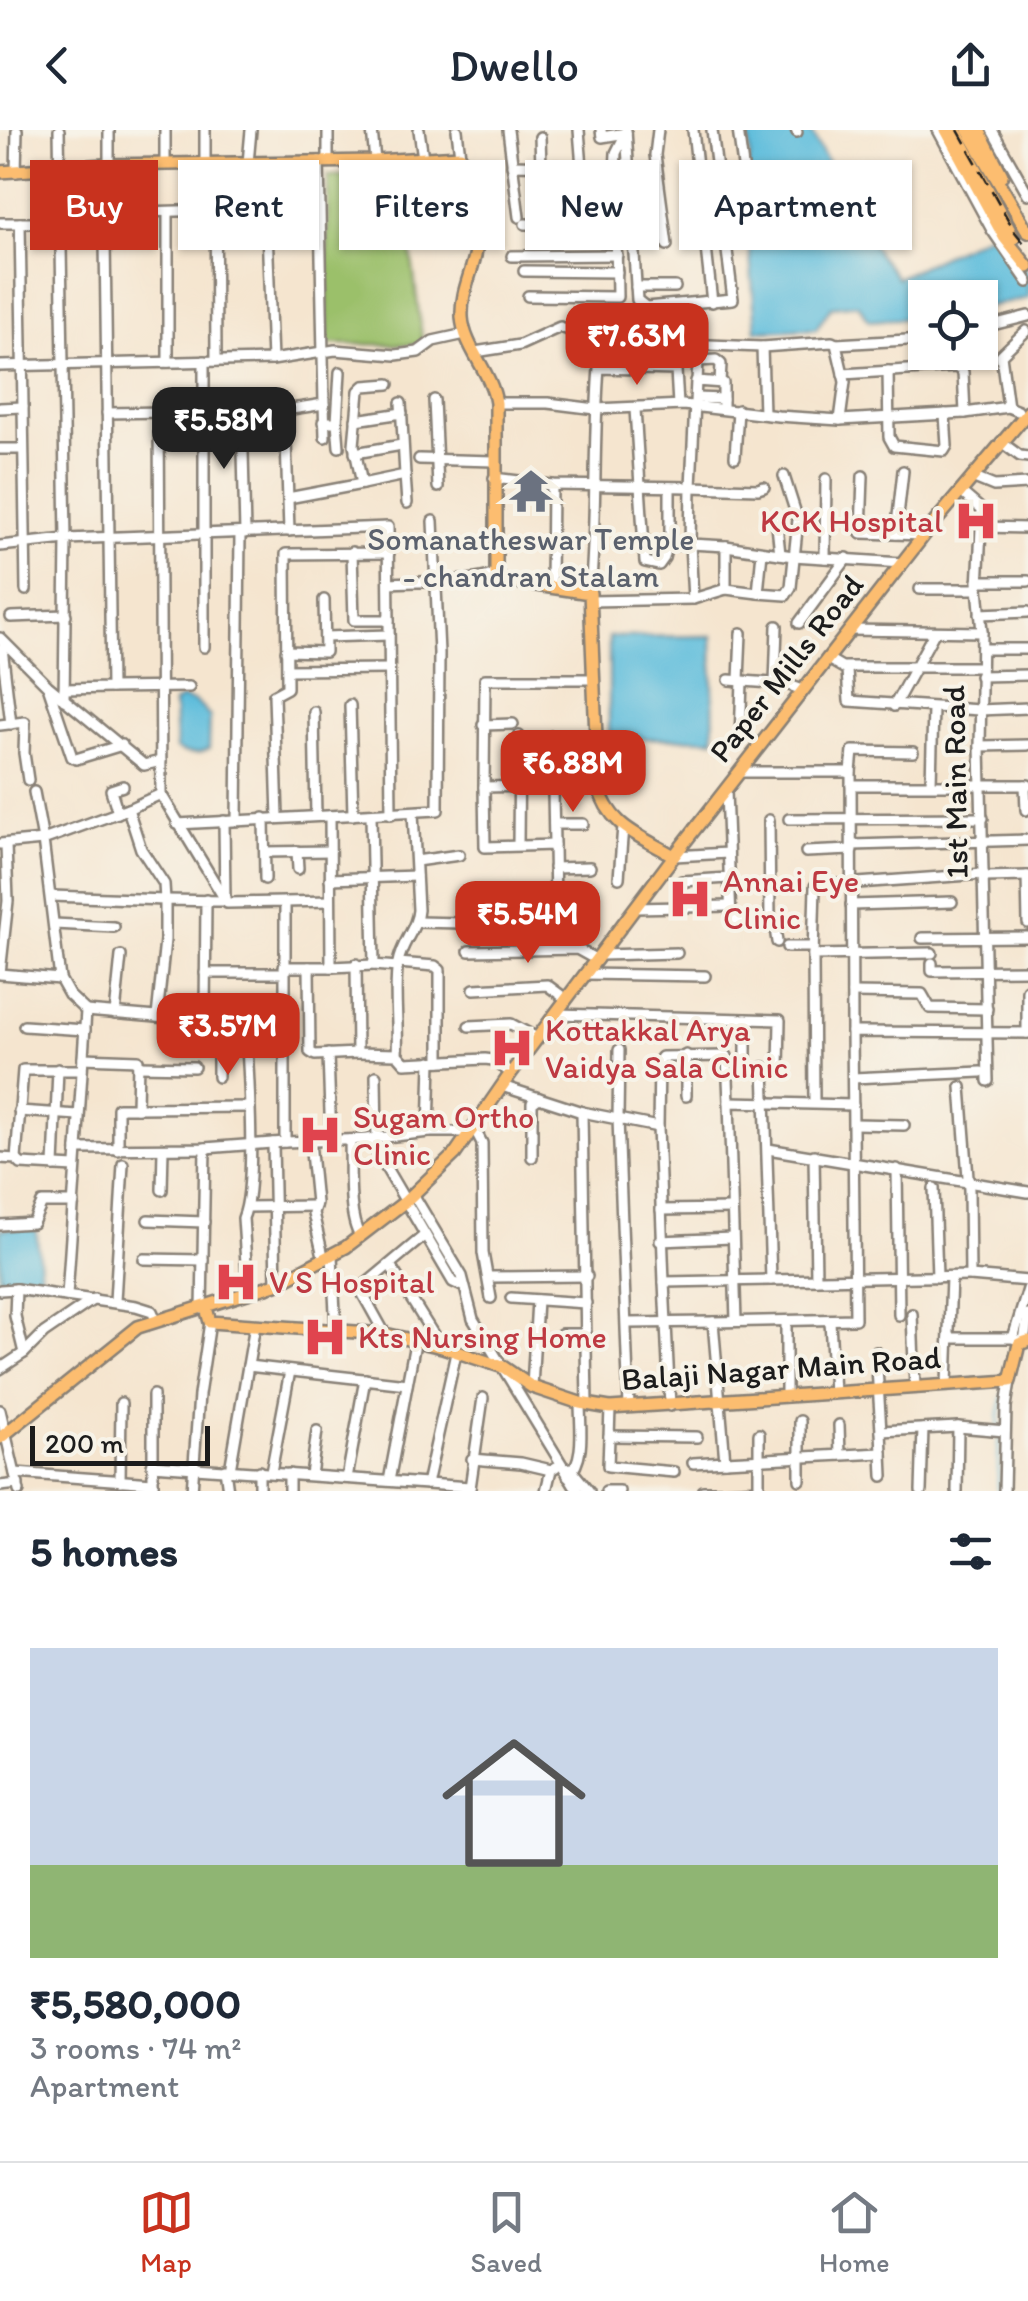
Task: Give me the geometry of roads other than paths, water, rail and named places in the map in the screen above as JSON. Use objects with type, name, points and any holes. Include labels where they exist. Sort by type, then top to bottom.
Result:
[{"type":"main road","points":[[946,130],[1004,237],[1028,267]]},
{"type":"main road","points":[[955,130],[1028,258]]},
{"type":"main road","points":[[968,130],[1028,232]]},
{"type":"main road","points":[[980,130],[1028,220]]},
{"type":"main road","points":[[391,160],[460,156],[476,230],[475,256],[463,296],[465,334],[493,384],[496,403],[496,574],[503,580],[551,586],[590,597],[598,784],[609,814],[674,856]]},
{"type":"main road","points":[[319,162],[339,162]]},
{"type":"main road","points":[[158,164],[178,164]]},
{"type":"main road","points":[[0,172],[30,171]]},
{"type":"main road","points":[[976,473],[983,454],[1028,400]]},
{"type":"main road","name":"Paper Mills Road","points":[[2,1436],[138,1327],[276,1284],[328,1258],[409,1198],[454,1154],[674,856],[924,534],[988,462],[1018,410]]},
{"type":"main road","points":[[204,1308],[210,1322]]},
{"type":"main road","name":"Balaji Nagar Main Road","points":[[210,1322],[385,1334],[442,1347],[504,1368],[532,1387],[610,1408],[1007,1382]]},
{"type":"main road","points":[[1007,1382],[1020,1340]]},
{"type":"street","points":[[16,172],[17,130]]},
{"type":"street","points":[[59,130],[60,160]]},
{"type":"street","points":[[106,160],[109,130]]},
{"type":"street","points":[[165,130],[166,164]]},
{"type":"street","points":[[205,130],[209,160]]},
{"type":"street","points":[[248,160],[251,130]]},
{"type":"street","points":[[324,438],[323,162],[328,130]]},
{"type":"street","points":[[372,130],[375,160]]},
{"type":"street","points":[[419,130],[423,158]]},
{"type":"street","points":[[459,130],[460,156]]},
{"type":"street","points":[[508,130],[525,221]]},
{"type":"street","points":[[579,130],[581,160]]},
{"type":"street","points":[[601,130],[602,138],[626,132]]},
{"type":"street","points":[[658,130],[656,155],[667,245]]},
{"type":"street","points":[[692,130],[712,302]]},
{"type":"street","points":[[626,132],[640,305],[677,306],[734,299],[712,130]]},
{"type":"street","points":[[738,130],[742,160]]},
{"type":"street","points":[[938,130],[992,230],[1028,282]]},
{"type":"street","points":[[992,130],[1028,194]]},
{"type":"street","points":[[528,296],[613,298],[618,294],[616,153],[626,132]]},
{"type":"street","points":[[540,137],[542,160]]},
{"type":"street","points":[[512,165],[525,165]]},
{"type":"street","points":[[1016,174],[1028,169]]},
{"type":"street","points":[[158,212],[178,212]]},
{"type":"street","points":[[168,212],[168,362]]},
{"type":"street","points":[[20,223],[26,590]]},
{"type":"street","points":[[0,224],[30,223]]},
{"type":"street","points":[[60,250],[66,539],[64,694]]},
{"type":"street","points":[[105,250],[111,688]]},
{"type":"street","points":[[216,250],[216,361]]},
{"type":"street","points":[[268,250],[272,360]]},
{"type":"street","points":[[512,256],[617,256]]},
{"type":"street","points":[[524,271],[618,272]]},
{"type":"street","points":[[636,287],[675,283],[677,306]]},
{"type":"street","points":[[998,324],[1028,316]]},
{"type":"street","points":[[475,352],[520,345],[560,328],[602,341],[762,347],[908,340]]},
{"type":"street","points":[[496,403],[548,403],[596,409],[709,400],[764,414],[840,420],[1018,410],[1001,355],[1026,331]]},
{"type":"street","points":[[0,366],[272,360],[321,351],[396,356],[418,352],[433,341],[465,334]]},
{"type":"street","points":[[836,344],[846,392],[840,420]]},
{"type":"street","points":[[762,347],[764,414]]},
{"type":"street","points":[[693,599],[691,487],[698,361],[716,360],[720,364],[723,403]]},
{"type":"street","points":[[204,362],[204,647]]},
{"type":"street","points":[[678,405],[676,370],[600,368],[590,597],[693,599],[726,589],[786,595],[791,587],[798,516],[784,476]]},
{"type":"street","points":[[844,374],[961,369],[965,413]]},
{"type":"street","points":[[888,370],[889,436],[894,446],[944,452],[945,414]]},
{"type":"street","points":[[338,447],[340,372]]},
{"type":"street","points":[[698,381],[720,382]]},
{"type":"street","points":[[362,484],[354,452],[361,388],[388,384]]},
{"type":"street","points":[[434,400],[438,487]]},
{"type":"street","points":[[108,413],[285,410],[324,404]]},
{"type":"street","points":[[0,408],[22,407]]},
{"type":"street","points":[[356,420],[402,408],[407,503]]},
{"type":"street","points":[[635,408],[646,564],[663,562],[666,546],[670,544],[902,562]]},
{"type":"street","points":[[285,410],[289,531]]},
{"type":"street","points":[[735,457],[738,410]]},
{"type":"street","points":[[159,411],[161,794],[225,901]]},
{"type":"street","points":[[237,820],[242,411]]},
{"type":"street","points":[[323,422],[337,422]]},
{"type":"street","points":[[1002,442],[1020,456],[1028,457]]},
{"type":"street","points":[[354,452],[402,445]]},
{"type":"street","points":[[0,450],[22,449]]},
{"type":"street","points":[[419,459],[494,461]]},
{"type":"street","points":[[896,534],[903,471]]},
{"type":"street","points":[[976,473],[994,486],[1028,484]]},
{"type":"street","points":[[288,498],[405,475]]},
{"type":"street","points":[[862,476],[862,533],[924,534]]},
{"type":"street","points":[[494,478],[552,485],[758,489],[764,486]]},
{"type":"street","points":[[825,558],[826,479]]},
{"type":"street","points":[[551,586],[552,485]]},
{"type":"street","points":[[670,487],[670,544]]},
{"type":"street","points":[[961,492],[982,510],[983,527],[1028,528]]},
{"type":"street","points":[[776,516],[780,554]]},
{"type":"street","points":[[178,824],[434,812],[440,806],[433,521]]},
{"type":"street","name":"1st Main Road","points":[[853,1078],[984,1077],[987,1010],[980,746],[982,632],[978,585],[983,527]]},
{"type":"street","points":[[0,546],[108,537],[388,528],[392,814]]},
{"type":"street","points":[[726,546],[726,589]]},
{"type":"street","points":[[352,552],[354,620],[389,620]]},
{"type":"street","points":[[758,593],[762,552]]},
{"type":"street","points":[[278,817],[274,695],[287,688],[286,554],[389,553]]},
{"type":"street","points":[[799,623],[847,558]]},
{"type":"street","points":[[390,583],[486,580],[496,574]]},
{"type":"street","points":[[920,589],[1028,580]]},
{"type":"street","points":[[286,651],[325,652],[324,600]]},
{"type":"street","points":[[980,614],[1028,612]]},
{"type":"street","points":[[12,617],[66,615]]},
{"type":"street","points":[[775,683],[777,626]]},
{"type":"street","points":[[849,630],[982,632]]},
{"type":"street","points":[[894,706],[934,632]]},
{"type":"street","points":[[740,739],[737,680],[741,633]]},
{"type":"street","points":[[325,638],[389,635]]},
{"type":"street","points":[[2,645],[144,764],[161,762]]},
{"type":"street","points":[[2,645],[6,725],[26,722],[24,754],[28,780]]},
{"type":"street","points":[[982,650],[1028,648]]},
{"type":"street","points":[[828,659],[845,667],[1028,675]]},
{"type":"street","points":[[845,667],[849,702],[980,710],[1028,708]]},
{"type":"street","points":[[287,670],[389,669]]},
{"type":"street","points":[[554,845],[484,847],[485,679],[594,679]]},
{"type":"street","points":[[737,680],[804,690]]},
{"type":"street","points":[[48,686],[72,757],[122,746]]},
{"type":"street","points":[[64,694],[111,688],[190,687]]},
{"type":"street","points":[[350,705],[353,815]]},
{"type":"street","points":[[931,783],[933,708]]},
{"type":"street","points":[[314,712],[316,816]]},
{"type":"street","points":[[484,725],[512,724]]},
{"type":"street","points":[[518,844],[519,736]]},
{"type":"street","points":[[552,736],[555,905],[586,906]]},
{"type":"street","points":[[980,746],[1028,745]]},
{"type":"street","points":[[628,1323],[855,1319],[851,772],[854,750],[913,752]]},
{"type":"street","points":[[740,772],[851,772]]},
{"type":"street","points":[[484,787],[598,784]]},
{"type":"street","points":[[851,784],[1026,785],[1026,810]]},
{"type":"street","points":[[98,794],[124,786]]},
{"type":"street","points":[[111,790],[164,884],[165,940],[157,1017]]},
{"type":"street","points":[[726,791],[731,920],[770,920]]},
{"type":"street","points":[[34,792],[60,979],[68,995],[86,1011],[200,1022],[205,1016],[206,900]]},
{"type":"street","points":[[60,979],[0,974],[6,939],[3,844],[43,840],[161,794]]},
{"type":"street","points":[[413,812],[417,922],[408,932],[398,964],[397,1054],[404,1063],[493,1060],[511,1072]]},
{"type":"street","points":[[372,814],[374,965]]},
{"type":"street","points":[[330,816],[331,966]]},
{"type":"street","points":[[264,818],[266,879]]},
{"type":"street","points":[[789,818],[983,818]]},
{"type":"street","points":[[224,820],[225,901]]},
{"type":"street","points":[[769,820],[770,920],[782,945],[986,969],[1028,970]]},
{"type":"street","points":[[554,824],[583,824]]},
{"type":"street","points":[[619,878],[623,826]]},
{"type":"street","points":[[806,852],[1028,840]]},
{"type":"street","points":[[265,852],[330,850]]},
{"type":"street","points":[[297,851],[298,869]]},
{"type":"street","points":[[674,856],[728,853]]},
{"type":"street","points":[[416,862],[459,856]]},
{"type":"street","points":[[554,868],[590,868]]},
{"type":"street","points":[[330,879],[416,876]]},
{"type":"street","points":[[814,1102],[814,886],[851,881],[1028,876],[1028,923]]},
{"type":"street","points":[[678,907],[682,881],[729,878]]},
{"type":"street","points":[[51,896],[232,904],[330,902]]},
{"type":"street","points":[[276,1284],[274,1207],[284,1052],[285,902]]},
{"type":"street","points":[[851,906],[952,902]]},
{"type":"street","points":[[635,908],[730,906]]},
{"type":"street","points":[[417,922],[462,923]]},
{"type":"street","points":[[54,924],[114,927]]},
{"type":"street","points":[[922,938],[1028,936]]},
{"type":"street","points":[[469,952],[577,950],[599,958],[677,953]]},
{"type":"street","points":[[116,1014],[121,956]]},
{"type":"street","points":[[932,962],[924,996],[930,1008],[987,1010]]},
{"type":"street","points":[[356,964],[357,1053]]},
{"type":"street","points":[[205,973],[356,964],[435,966],[440,970],[429,1132]]},
{"type":"street","points":[[309,967],[310,1052]]},
{"type":"street","points":[[586,974],[705,976]]},
{"type":"street","points":[[474,990],[544,984],[566,999]]},
{"type":"street","points":[[852,1032],[1027,1033],[1027,990]]},
{"type":"street","points":[[852,993],[924,996]]},
{"type":"street","points":[[68,1296],[86,1011]]},
{"type":"street","points":[[205,1016],[284,1011]]},
{"type":"street","points":[[246,1012],[249,1144],[247,1207],[242,1218],[248,1294]]},
{"type":"street","points":[[555,1014],[780,1020],[780,1066]]},
{"type":"street","points":[[218,1015],[218,1077]]},
{"type":"street","points":[[746,1019],[746,1066]]},
{"type":"street","points":[[469,1026],[511,1024],[537,1038]]},
{"type":"street","points":[[24,1026],[85,1030]]},
{"type":"street","points":[[619,1050],[618,1119],[630,1408]]},
{"type":"street","points":[[284,1052],[397,1054]]},
{"type":"street","points":[[328,1054],[331,1142]]},
{"type":"street","points":[[670,1406],[658,1128],[660,1062],[666,1055],[726,1056],[736,1322]]},
{"type":"street","points":[[686,1055],[686,1096]]},
{"type":"street","points":[[16,1159],[23,1070],[138,1060],[137,1108]]},
{"type":"street","points":[[138,1066],[194,1068]]},
{"type":"street","points":[[764,1067],[771,1280]]},
{"type":"street","points":[[54,1166],[58,1069]]},
{"type":"street","points":[[376,1076],[373,1138],[462,1276],[472,1319],[578,1491]]},
{"type":"street","points":[[502,1086],[582,1112],[658,1128]]},
{"type":"street","points":[[961,1088],[970,1276]]},
{"type":"street","points":[[532,1157],[532,1104],[539,1098]]},
{"type":"street","points":[[729,1102],[853,1105]]},
{"type":"street","points":[[118,1150],[118,1103],[137,1108],[248,1107]]},
{"type":"street","points":[[18,1112],[78,1115]]},
{"type":"street","points":[[570,1474],[579,1458],[584,1404],[582,1112]]},
{"type":"street","points":[[854,1124],[904,1125]]},
{"type":"street","points":[[77,1149],[331,1142],[472,1130],[482,1143],[482,1238],[491,1298]]},
{"type":"street","points":[[350,1140],[353,1208],[360,1236]]},
{"type":"street","points":[[310,1142],[316,1206],[313,1213],[328,1258],[336,1331]]},
{"type":"street","points":[[204,1148],[204,1308]]},
{"type":"street","points":[[768,1148],[1028,1192]]},
{"type":"street","points":[[162,1190],[163,1149]]},
{"type":"street","points":[[814,1154],[816,1279]]},
{"type":"street","points":[[0,1158],[16,1159],[21,1164],[75,1167]]},
{"type":"street","points":[[116,1302],[123,1164]]},
{"type":"street","points":[[898,1169],[899,1315]]},
{"type":"street","points":[[934,1188],[936,1277]]},
{"type":"street","points":[[409,1198],[453,1282],[464,1287]]},
{"type":"street","points":[[0,1225],[32,1223],[42,1203],[74,1203]]},
{"type":"street","points":[[247,1207],[316,1206]]},
{"type":"street","points":[[661,1210],[731,1209]]},
{"type":"street","points":[[148,1220],[204,1222]]},
{"type":"street","points":[[385,1334],[360,1289],[425,1235]]},
{"type":"street","points":[[660,1241],[732,1238]]},
{"type":"street","points":[[144,1260],[203,1260]]},
{"type":"street","points":[[390,1265],[442,1347]]},
{"type":"street","points":[[488,1278],[586,1276]]},
{"type":"street","points":[[947,1384],[951,1276]]},
{"type":"street","points":[[664,1282],[951,1276],[1028,1280]]},
{"type":"street","points":[[16,1289],[14,1316],[24,1352]]},
{"type":"street","points":[[1020,1340],[1028,1289]]},
{"type":"street","points":[[0,1290],[116,1302],[145,1308],[156,1320]]},
{"type":"street","points":[[511,1298],[586,1304]]},
{"type":"street","points":[[0,1368],[94,1300]]},
{"type":"street","points":[[532,1387],[536,1300]]},
{"type":"street","points":[[912,1314],[914,1388]]},
{"type":"street","points":[[1020,1340],[1028,1315]]},
{"type":"street","points":[[192,1491],[210,1322]]},
{"type":"street","points":[[714,1322],[726,1461]]},
{"type":"street","points":[[786,1322],[786,1397]]},
{"type":"street","points":[[830,1322],[834,1393]]},
{"type":"street","points":[[228,1491],[228,1470],[255,1324]]},
{"type":"street","points":[[560,1334],[586,1334]]},
{"type":"street","points":[[948,1338],[1020,1340]]},
{"type":"street","points":[[385,1484],[415,1342]]},
{"type":"street","points":[[876,1352],[883,1476]]},
{"type":"street","points":[[427,1484],[456,1353]]},
{"type":"street","points":[[248,1366],[407,1384]]},
{"type":"street","points":[[271,1472],[290,1371]]},
{"type":"street","points":[[350,1491],[348,1478],[364,1380]]},
{"type":"street","points":[[1004,1491],[1001,1430],[1007,1382]]},
{"type":"street","points":[[0,1486],[17,1483],[153,1487],[154,1394]]},
{"type":"street","points":[[152,1465],[470,1489],[483,1398]]},
{"type":"street","points":[[121,1403],[127,1485]]},
{"type":"street","points":[[610,1408],[608,1466],[674,1472]]},
{"type":"street","points":[[0,1410],[2,1436],[17,1483]]},
{"type":"street","points":[[800,1421],[800,1480]]},
{"type":"street","points":[[838,1424],[840,1456]]},
{"type":"street","points":[[881,1431],[958,1427],[1001,1430]]},
{"type":"street","points":[[957,1491],[958,1427]]},
{"type":"street","points":[[921,1491],[923,1429]]},
{"type":"street","points":[[317,1432],[316,1476],[320,1491]]},
{"type":"street","points":[[704,1491],[759,1490],[759,1434]]},
{"type":"street","points":[[610,1436],[698,1437]]},
{"type":"street","points":[[693,1463],[882,1453]]},
{"type":"street","points":[[472,1459],[551,1470]]},
{"type":"street","points":[[546,1491],[551,1470],[561,1460]]},
{"type":"street","points":[[258,1472],[259,1491]]},
{"type":"street","points":[[289,1474],[289,1491]]},
{"type":"street","points":[[570,1474],[588,1491]]},
{"type":"street","points":[[606,1491],[619,1491]]},
{"type":"water","points":[[748,130],[810,130],[826,160],[749,160]]},
{"type":"water","points":[[995,231],[1028,274],[1028,298],[998,304],[998,280],[908,280],[908,318],[869,321],[858,304],[831,307],[816,329],[756,331],[750,250],[876,250],[897,278]]},
{"type":"water","points":[[712,636],[714,739],[609,738],[609,637]]},
{"type":"water","points":[[182,698],[196,702],[210,717],[209,749],[205,751],[188,753],[176,749],[174,703]]},
{"type":"water","points":[[36,1226],[41,1280],[0,1284],[0,1229]]},
{"type":"waterway","points":[[998,1491],[999,1413],[1004,1393]]},
{"type":"railway","points":[[958,130],[1015,232],[1028,248]]},
{"type":"place","name":"Somanatheswar Temple - chandran Stalam","points":[[531,491]]},
{"type":"place","name":"KCK Hospital","points":[[976,521]]},
{"type":"place","name":"Annai Eye Clinic","points":[[690,899]]},
{"type":"place","name":"Kottakkal Arya Vaidya Sala Clinic","points":[[512,1048]]},
{"type":"place","name":"Sugam Ortho Clinic","points":[[320,1135]]},
{"type":"place","name":"V S Hospital","points":[[236,1282]]},
{"type":"place","name":"Kts Nursing Home","points":[[325,1337]]}]
